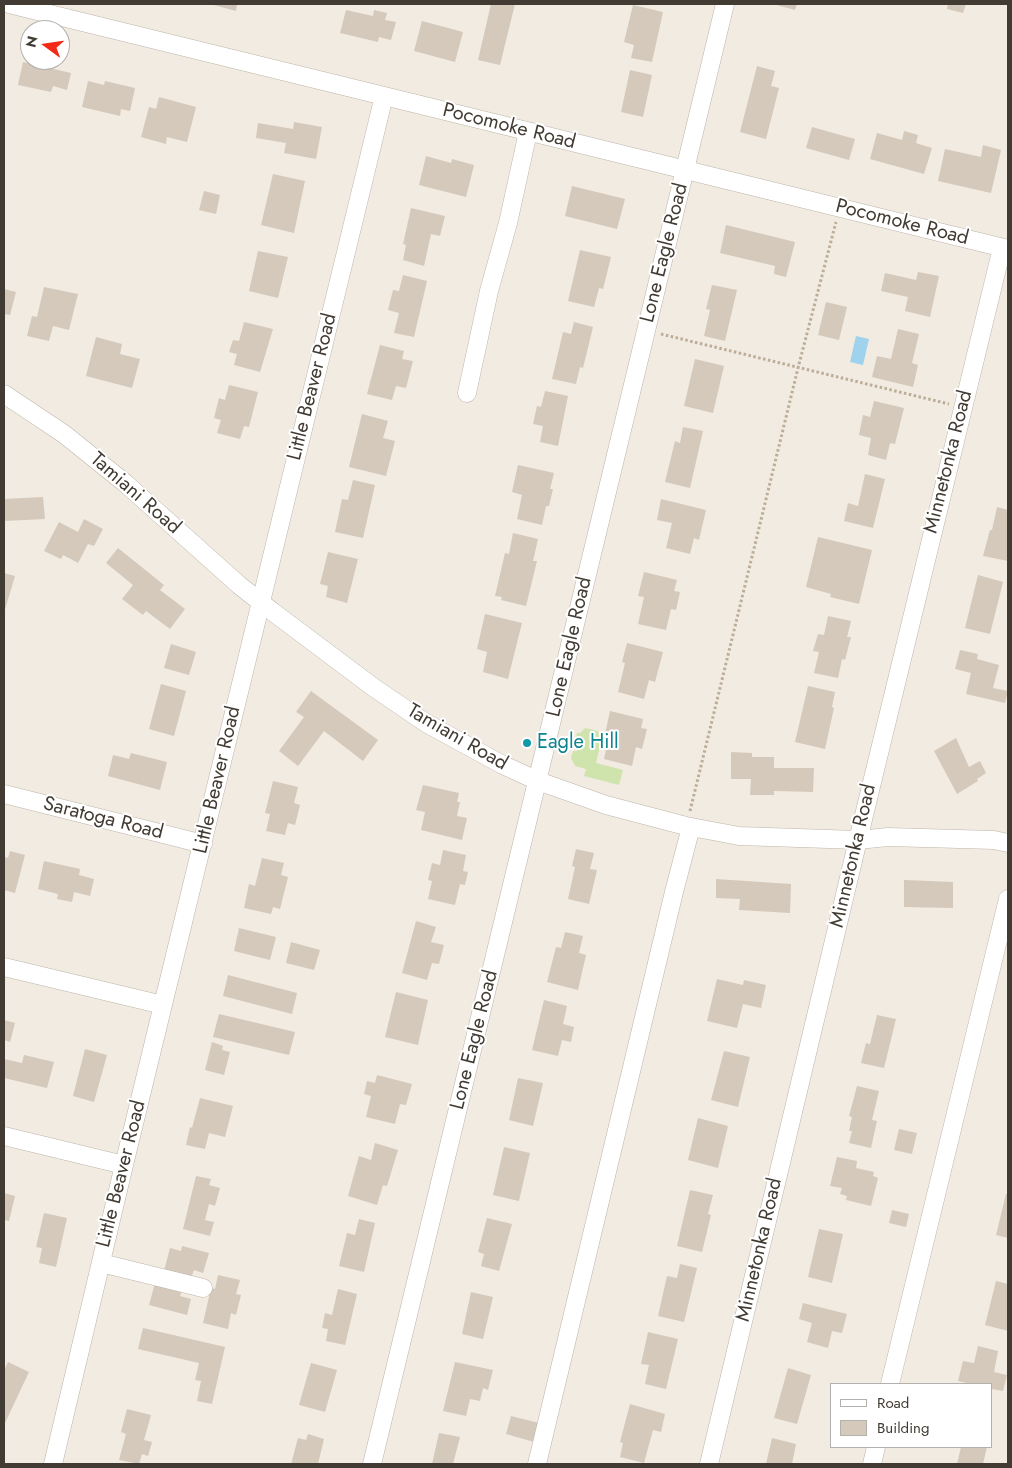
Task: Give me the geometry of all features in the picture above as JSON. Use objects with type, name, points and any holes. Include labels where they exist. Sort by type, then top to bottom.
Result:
[{"type":"street","name":"Pocomoke Road","points":[[9,4],[1005,249]]},
{"type":"street","name":"Lone Eagle Road","points":[[372,1464],[725,4]]},
{"type":"street","name":"Little Beaver Road","points":[[53,1464],[100,1263],[384,96]]},
{"type":"street","points":[[467,393],[489,290],[508,223],[528,132]]},
{"type":"street","name":"Minnetonka Road","points":[[709,1464],[858,840],[954,402],[1005,249]]},
{"type":"street","name":"Tamiani Road","points":[[4,394],[64,434],[125,483],[239,585],[373,687],[426,723],[501,764],[538,781],[606,805],[688,826],[739,836],[858,840],[888,837],[994,840],[1008,843]]},
{"type":"street","name":"Saratoga Road","points":[[4,794],[202,844]]},
{"type":"street","points":[[537,1464],[674,892],[688,826]]},
{"type":"street","points":[[890,1383],[1008,899]]},
{"type":"street","points":[[4,967],[163,1005]]},
{"type":"street","points":[[4,1136],[124,1165]]},
{"type":"street","points":[[100,1263],[203,1288]]},
{"type":"street","points":[[872,1464],[876,1448]]},
{"type":"path","points":[[688,826],[798,368],[839,208]]},
{"type":"path","points":[[646,330],[798,368],[954,402]]},
{"type":"green space","points":[[585,728],[598,731],[602,738],[596,763],[623,770],[619,785],[584,776],[586,769],[575,766],[571,758],[573,751],[577,751],[577,748],[574,746],[577,733],[580,733]]},
{"type":"water","points":[[856,336],[869,339],[863,365],[850,362]]},
{"type":"building","points":[[210,4],[237,4],[236,11]]},
{"type":"building","points":[[491,4],[515,4],[500,65],[478,60]]},
{"type":"building","points":[[773,4],[797,4],[795,10]]},
{"type":"building","points":[[948,4],[966,4],[963,13],[947,9]]},
{"type":"building","points":[[633,5],[663,12],[652,62],[631,58],[634,45],[624,42]]},
{"type":"building","points":[[346,10],[373,16],[374,10],[387,13],[385,20],[396,22],[391,40],[379,37],[378,42],[340,33]]},
{"type":"building","points":[[422,21],[463,32],[455,62],[414,51]]},
{"type":"building","points":[[757,66],[775,71],[771,86],[779,88],[766,139],[740,132]]},
{"type":"building","points":[[21,70],[58,70],[71,73],[67,90],[53,86],[51,92],[18,85]]},
{"type":"building","points":[[630,70],[652,75],[643,117],[621,112]]},
{"type":"building","points":[[88,81],[104,85],[105,81],[135,88],[130,111],[121,109],[120,116],[82,107]]},
{"type":"building","points":[[159,97],[196,107],[187,142],[167,137],[166,144],[141,137],[149,107],[156,109]]},
{"type":"building","points":[[294,122],[322,127],[316,159],[284,153],[286,143],[256,138],[258,123],[293,129]]},
{"type":"building","points":[[812,127],[855,139],[849,160],[806,148]]},
{"type":"building","points":[[904,131],[918,135],[916,143],[932,148],[924,174],[870,159],[877,133],[902,140]]},
{"type":"building","points":[[983,145],[1001,150],[991,193],[938,181],[945,149],[981,157]]},
{"type":"building","points":[[426,156],[451,163],[452,159],[474,165],[466,197],[419,185]]},
{"type":"building","points":[[273,174],[305,181],[294,233],[261,225]]},
{"type":"building","points":[[572,186],[625,199],[617,229],[565,216]]},
{"type":"building","points":[[204,191],[220,195],[216,214],[199,210]]},
{"type":"building","points":[[411,208],[445,216],[440,236],[431,234],[424,266],[403,260],[406,245],[403,244]]},
{"type":"building","points":[[726,225],[795,242],[786,277],[774,274],[775,266],[720,253]]},
{"type":"building","points":[[580,250],[611,257],[603,289],[599,288],[594,307],[568,301]]},
{"type":"building","points":[[258,251],[288,257],[278,298],[249,291]]},
{"type":"building","points":[[918,272],[939,276],[930,317],[905,311],[908,297],[881,291],[885,273],[916,280]]},
{"type":"building","points":[[403,275],[427,281],[414,337],[394,333],[399,313],[388,310],[393,290],[399,291]]},
{"type":"building","points":[[712,285],[737,290],[725,341],[704,336],[710,310],[706,309]]},
{"type":"building","points":[[44,287],[78,294],[69,330],[53,326],[49,341],[27,336],[32,316],[37,317]]},
{"type":"building","points":[[4,289],[16,292],[10,315],[4,314]]},
{"type":"building","points":[[826,302],[847,307],[839,340],[818,335]]},
{"type":"building","points":[[244,322],[273,329],[260,372],[234,365],[237,354],[229,352],[233,340],[239,341]]},
{"type":"building","points":[[574,322],[593,327],[583,368],[580,367],[576,384],[552,379],[563,332],[571,334]]},
{"type":"building","points":[[898,329],[919,334],[912,363],[918,365],[913,387],[872,377],[877,356],[891,359]]},
{"type":"building","points":[[96,337],[122,344],[120,354],[140,359],[132,388],[86,376]]},
{"type":"building","points":[[380,345],[404,351],[402,359],[413,361],[406,388],[396,386],[392,400],[367,394]]},
{"type":"building","points":[[695,359],[724,366],[713,413],[684,406]]},
{"type":"building","points":[[229,385],[258,392],[249,427],[244,426],[240,439],[217,433],[221,420],[214,418],[219,398],[225,400]]},
{"type":"building","points":[[545,391],[568,396],[558,446],[540,442],[543,426],[533,424],[537,406],[541,407]]},
{"type":"building","points":[[874,401],[904,408],[895,444],[890,443],[886,460],[868,455],[871,438],[859,435],[863,415],[870,417]]},
{"type":"building","points":[[362,414],[388,421],[383,438],[395,441],[386,476],[349,467]]},
{"type":"building","points":[[683,427],[703,431],[690,488],[665,482],[675,441],[680,443]]},
{"type":"building","points":[[518,465],[554,473],[550,489],[553,489],[549,506],[546,506],[542,525],[517,519],[522,495],[512,492]]},
{"type":"building","points":[[865,474],[885,479],[873,528],[844,521],[848,503],[858,506]]},
{"type":"building","points":[[353,480],[375,485],[363,538],[335,532],[342,499],[348,500]]},
{"type":"building","points":[[43,497],[45,519],[4,521],[4,499]]},
{"type":"building","points":[[661,499],[706,510],[699,540],[694,538],[690,554],[666,548],[672,523],[657,520]]},
{"type":"building","points":[[997,507],[1008,510],[1008,561],[983,556],[990,530],[992,530]]},
{"type":"building","points":[[84,519],[103,529],[94,546],[88,544],[78,563],[63,555],[61,559],[44,551],[59,522],[78,532]]},
{"type":"building","points":[[513,533],[538,539],[533,561],[537,561],[526,606],[501,600],[502,597],[495,596],[505,553],[509,554]]},
{"type":"building","points":[[818,537],[872,550],[859,604],[830,597],[831,594],[806,587]]},
{"type":"building","points":[[118,548],[164,585],[160,590],[185,609],[170,629],[146,611],[143,615],[122,599],[133,585],[106,563]]},
{"type":"building","points":[[328,552],[358,559],[347,603],[326,597],[328,586],[320,584]]},
{"type":"building","points":[[644,572],[677,580],[674,591],[680,592],[676,610],[671,609],[666,630],[638,624],[644,597],[638,596]]},
{"type":"building","points":[[4,573],[15,576],[4,613]]},
{"type":"building","points":[[978,575],[1003,582],[990,634],[965,628]]},
{"type":"building","points":[[485,614],[522,623],[508,679],[483,672],[487,652],[477,649]]},
{"type":"building","points":[[828,616],[851,621],[847,637],[851,637],[845,660],[842,659],[838,678],[814,673],[819,652],[813,651],[818,634],[824,635]]},
{"type":"building","points":[[627,643],[663,652],[655,682],[649,680],[644,699],[618,692],[625,663],[622,662]]},
{"type":"building","points":[[171,644],[196,652],[189,675],[164,668]]},
{"type":"building","points":[[960,650],[978,654],[977,659],[999,665],[993,688],[1008,691],[1005,703],[966,694],[971,673],[955,669]]},
{"type":"building","points":[[161,684],[186,691],[174,736],[149,729]]},
{"type":"building","points":[[808,686],[835,692],[832,707],[834,708],[825,749],[795,742]]},
{"type":"building","points":[[311,691],[378,740],[363,761],[324,731],[298,766],[279,751],[304,717],[296,712]]},
{"type":"building","points":[[610,711],[643,719],[641,728],[647,729],[642,749],[636,747],[632,766],[604,759],[609,735],[605,734]]},
{"type":"building","points":[[956,738],[969,767],[980,761],[986,773],[977,779],[978,781],[957,794],[934,751]]},
{"type":"building","points":[[731,752],[752,753],[752,757],[774,757],[774,768],[814,768],[813,792],[774,791],[774,795],[750,795],[751,779],[731,779]]},
{"type":"building","points":[[131,753],[167,762],[160,790],[108,776],[113,755],[129,759]]},
{"type":"building","points":[[273,781],[298,787],[294,803],[300,805],[295,825],[288,823],[285,835],[266,831],[270,814],[265,813]]},
{"type":"building","points":[[423,785],[459,793],[457,802],[460,802],[457,816],[467,818],[462,840],[421,830],[425,812],[416,810]]},
{"type":"building","points":[[576,849],[594,853],[590,869],[597,870],[589,904],[568,899],[575,867],[572,866]]},
{"type":"building","points":[[443,850],[466,855],[463,871],[468,872],[465,885],[460,884],[455,905],[428,899],[432,881],[428,880],[432,863],[440,865]]},
{"type":"building","points":[[10,851],[25,855],[15,893],[4,890],[4,857],[8,858]]},
{"type":"building","points":[[262,858],[284,863],[281,875],[288,877],[280,909],[273,907],[271,914],[244,908],[249,884],[255,886]]},
{"type":"building","points":[[44,861],[80,869],[79,875],[94,879],[90,896],[74,892],[72,902],[57,899],[58,894],[38,889]]},
{"type":"building","points":[[716,879],[791,884],[790,913],[739,910],[740,899],[716,898]]},
{"type":"building","points":[[904,880],[953,882],[953,908],[904,907]]},
{"type":"building","points":[[416,921],[436,927],[431,942],[444,945],[439,964],[432,963],[427,980],[402,973]]},
{"type":"building","points":[[239,928],[276,937],[270,960],[234,951]]},
{"type":"building","points":[[565,932],[583,936],[579,953],[586,955],[578,990],[547,982],[556,947],[561,948]]},
{"type":"building","points":[[291,942],[320,950],[314,970],[286,963]]},
{"type":"building","points":[[228,975],[297,993],[292,1014],[223,996]]},
{"type":"building","points":[[717,979],[743,985],[744,980],[766,985],[761,1008],[743,1004],[737,1028],[707,1021]]},
{"type":"building","points":[[396,992],[428,1000],[418,1045],[385,1037]]},
{"type":"building","points":[[544,1000],[567,1006],[563,1024],[574,1027],[571,1042],[562,1040],[558,1056],[532,1050]]},
{"type":"building","points":[[219,1014],[295,1032],[289,1055],[213,1037]]},
{"type":"building","points":[[877,1015],[896,1019],[884,1068],[861,1063],[866,1043],[870,1044]]},
{"type":"building","points":[[4,1020],[15,1023],[10,1042],[4,1040]]},
{"type":"building","points":[[212,1042],[223,1046],[222,1050],[230,1052],[224,1075],[205,1070]]},
{"type":"building","points":[[85,1049],[107,1055],[94,1102],[73,1096]]},
{"type":"building","points":[[724,1051],[750,1057],[738,1107],[711,1100]]},
{"type":"building","points":[[24,1055],[54,1062],[47,1088],[4,1078],[4,1059],[22,1063]]},
{"type":"building","points":[[377,1075],[412,1084],[406,1105],[400,1104],[395,1124],[366,1117],[371,1096],[364,1094],[367,1081],[375,1083]]},
{"type":"building","points":[[518,1078],[543,1083],[533,1126],[509,1120]]},
{"type":"building","points":[[857,1086],[879,1091],[872,1120],[877,1121],[871,1148],[849,1143],[852,1131],[849,1131],[852,1117],[849,1116]]},
{"type":"building","points":[[200,1098],[233,1106],[225,1137],[209,1133],[205,1149],[186,1145]]},
{"type":"building","points":[[698,1118],[728,1126],[718,1168],[688,1160]]},
{"type":"building","points":[[899,1129],[917,1133],[912,1154],[894,1150]]},
{"type":"building","points":[[375,1143],[398,1150],[387,1186],[383,1185],[377,1205],[348,1196],[359,1156],[371,1160]]},
{"type":"building","points":[[504,1147],[530,1153],[519,1201],[493,1195]]},
{"type":"building","points":[[837,1157],[857,1161],[856,1168],[874,1172],[873,1176],[878,1178],[871,1206],[846,1200],[847,1196],[840,1194],[842,1188],[830,1186]]},
{"type":"building","points":[[196,1176],[211,1179],[209,1185],[220,1188],[215,1206],[209,1204],[205,1220],[214,1222],[210,1236],[183,1229]]},
{"type":"building","points":[[690,1190],[713,1195],[708,1214],[711,1215],[702,1252],[677,1246]]},
{"type":"building","points":[[4,1193],[15,1196],[9,1221],[4,1220]]},
{"type":"building","points":[[1006,1194],[1008,1194],[1008,1238],[996,1235]]},
{"type":"building","points":[[892,1210],[909,1214],[906,1227],[889,1223]]},
{"type":"building","points":[[44,1213],[67,1218],[56,1267],[39,1263],[42,1248],[36,1247]]},
{"type":"building","points":[[487,1218],[512,1224],[499,1271],[481,1266],[484,1254],[478,1252]]},
{"type":"building","points":[[359,1219],[375,1223],[364,1272],[339,1266],[347,1233],[355,1235]]},
{"type":"building","points":[[819,1229],[843,1234],[832,1283],[808,1277]]},
{"type":"building","points":[[182,1246],[209,1253],[203,1273],[194,1270],[191,1278],[164,1271],[170,1248],[181,1251]]},
{"type":"building","points":[[680,1264],[697,1268],[684,1322],[658,1316],[667,1276],[677,1278]]},
{"type":"building","points":[[218,1275],[240,1280],[236,1294],[241,1295],[236,1315],[231,1313],[228,1329],[203,1323],[211,1288],[215,1289]]},
{"type":"building","points":[[996,1281],[1008,1284],[1008,1331],[985,1325]]},
{"type":"building","points":[[155,1283],[182,1290],[180,1296],[191,1299],[187,1315],[149,1305]]},
{"type":"building","points":[[338,1289],[357,1294],[345,1345],[326,1341],[328,1329],[322,1328],[325,1313],[332,1315]]},
{"type":"building","points":[[471,1292],[493,1297],[483,1339],[462,1334]]},
{"type":"building","points":[[803,1303],[847,1314],[842,1333],[832,1331],[828,1348],[807,1342],[812,1323],[799,1319]]},
{"type":"building","points":[[143,1328],[225,1347],[212,1404],[197,1401],[201,1381],[195,1380],[199,1363],[138,1349]]},
{"type":"building","points":[[648,1332],[678,1339],[666,1389],[645,1384],[649,1365],[641,1364]]},
{"type":"building","points":[[978,1346],[998,1351],[994,1372],[1007,1375],[1003,1391],[992,1389],[992,1383],[958,1381],[963,1361],[974,1363]]},
{"type":"building","points":[[8,1362],[29,1372],[5,1423],[4,1371]]},
{"type":"building","points":[[455,1362],[493,1370],[488,1390],[483,1388],[480,1401],[470,1399],[466,1416],[443,1411]]},
{"type":"building","points":[[311,1363],[337,1370],[325,1412],[299,1405]]},
{"type":"building","points":[[788,1368],[811,1375],[797,1424],[774,1418]]},
{"type":"building","points":[[630,1404],[665,1414],[661,1432],[653,1430],[644,1463],[620,1457],[623,1443],[620,1442]]},
{"type":"building","points":[[127,1409],[151,1415],[144,1440],[152,1442],[148,1456],[142,1454],[139,1464],[119,1460],[126,1434],[121,1432]]},
{"type":"building","points":[[511,1416],[539,1423],[534,1442],[506,1434]]},
{"type":"building","points":[[439,1433],[460,1437],[453,1464],[432,1464]]},
{"type":"building","points":[[308,1434],[324,1439],[318,1464],[291,1464],[298,1438],[306,1440]]},
{"type":"building","points":[[772,1438],[796,1444],[792,1464],[766,1464]]},
{"type":"building","points":[[961,1448],[987,1448],[983,1464],[957,1464]]},
{"type":"place","name":"Eagle Hill","points":[[527,743]]}]
